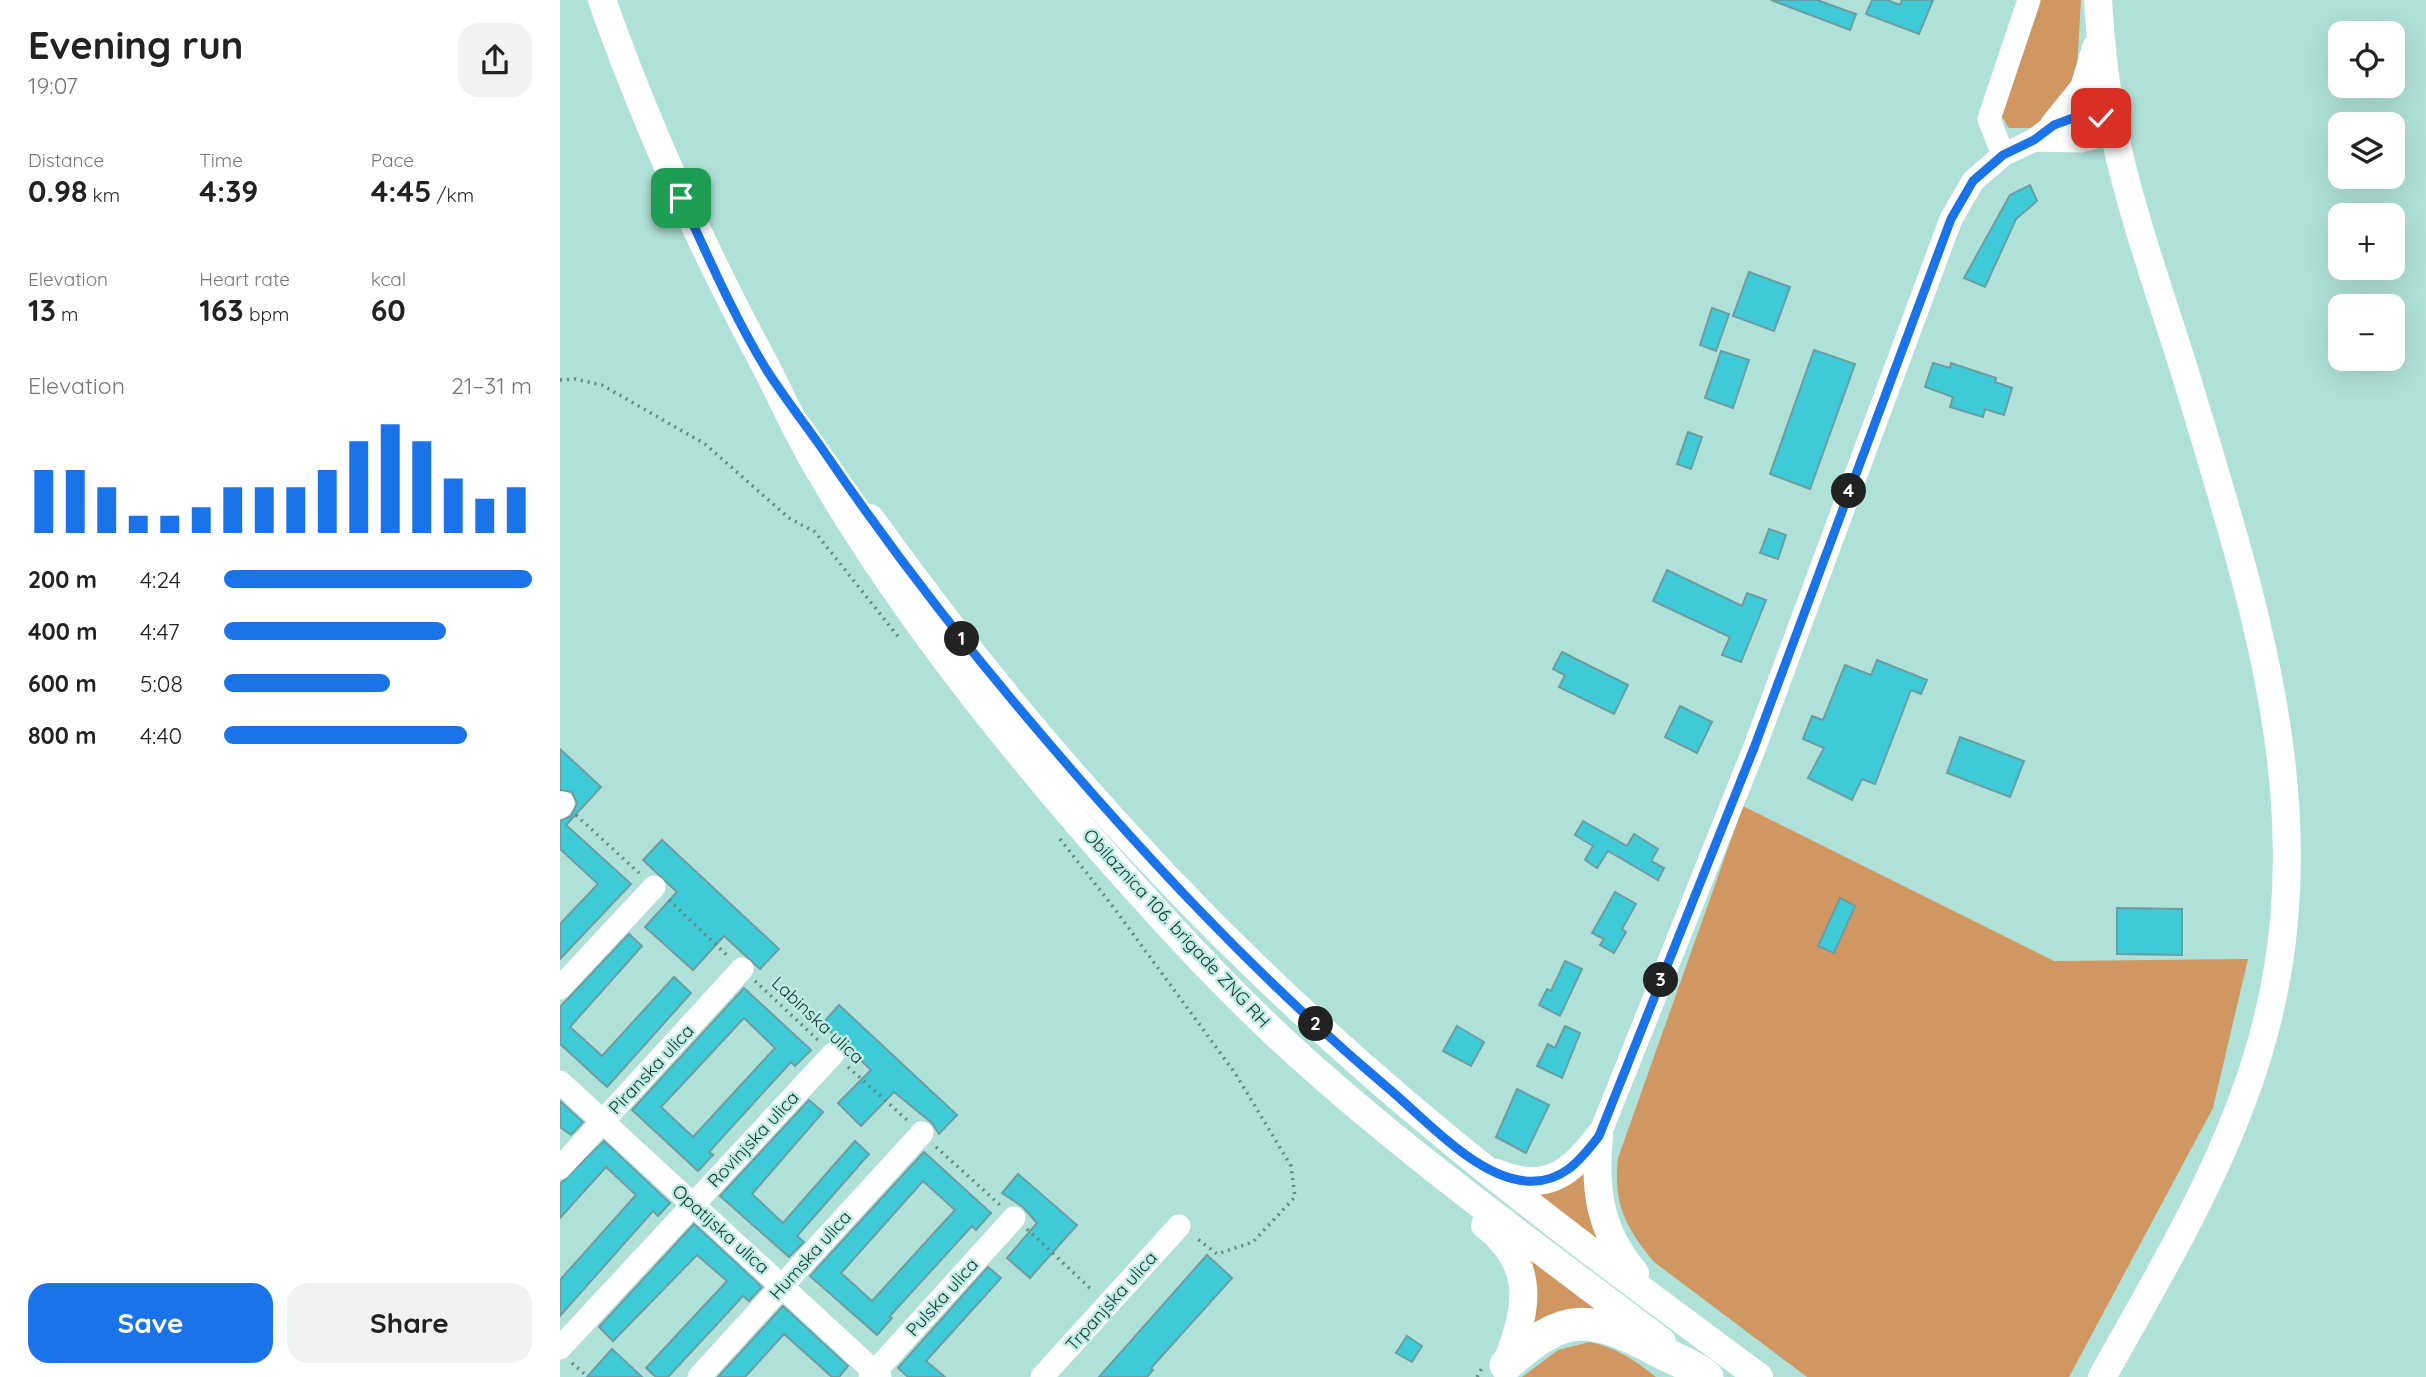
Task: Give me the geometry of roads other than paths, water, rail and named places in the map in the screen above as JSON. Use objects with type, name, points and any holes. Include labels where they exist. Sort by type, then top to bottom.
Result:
[{"type":"highway","points":[[1503,1371],[1540,1338],[1555,1329],[1577,1324],[1601,1324],[1619,1330],[1699,1371]]},
{"type":"main road","name":"Obilaznica 106. brigade ZNG RH","points":[[602,0],[681,198],[733,308],[819,470],[889,580],[1033,769],[1162,918],[1241,1002],[1323,1076],[1438,1170],[1699,1371]]},
{"type":"main road","points":[[2098,0],[2115,132],[2242,568],[2269,673],[2280,739],[2288,832],[2281,938],[2265,1026],[2246,1091],[2204,1192],[2102,1377]]},
{"type":"main road","points":[[2044,133],[2084,88],[2100,28]]},
{"type":"main road","name":"Obilaznica 106. brigade ZNG RH","points":[[767,369],[897,554],[978,659],[1112,819],[1305,1013],[1476,1163],[1759,1377]]},
{"type":"main road","points":[[1476,1163],[1512,1179],[1529,1182],[1552,1179],[1576,1165],[1599,1136]]},
{"type":"main road","points":[[1599,1136],[1597,1192],[1607,1230],[1629,1266],[1667,1309]]},
{"type":"main road","points":[[1438,1170],[1456,1199],[1509,1245],[1518,1263],[1524,1304],[1521,1324],[1503,1371]]},
{"type":"street","points":[[2003,155],[1991,129],[1991,106],[2029,0]]},
{"type":"street","points":[[1599,1136],[1754,748],[1951,219],[1973,181],[2003,155],[2044,133],[2088,116],[2108,122],[2115,132]]},
{"type":"street","points":[[560,988],[654,887]]},
{"type":"street","name":"Piranska ulica","points":[[560,1168],[742,969]]},
{"type":"street","name":"Rovinjska ulica","points":[[560,1348],[832,1054]]},
{"type":"street","name":"Opatijska ulica","points":[[560,1082],[783,1286],[875,1375]]},
{"type":"street","name":"Humska ulica","points":[[699,1377],[922,1133]]},
{"type":"street","name":"Pulska ulica","points":[[875,1375],[1014,1218]]},
{"type":"street","name":"Trpanjska ulica","points":[[1042,1377],[1179,1226]]}]
